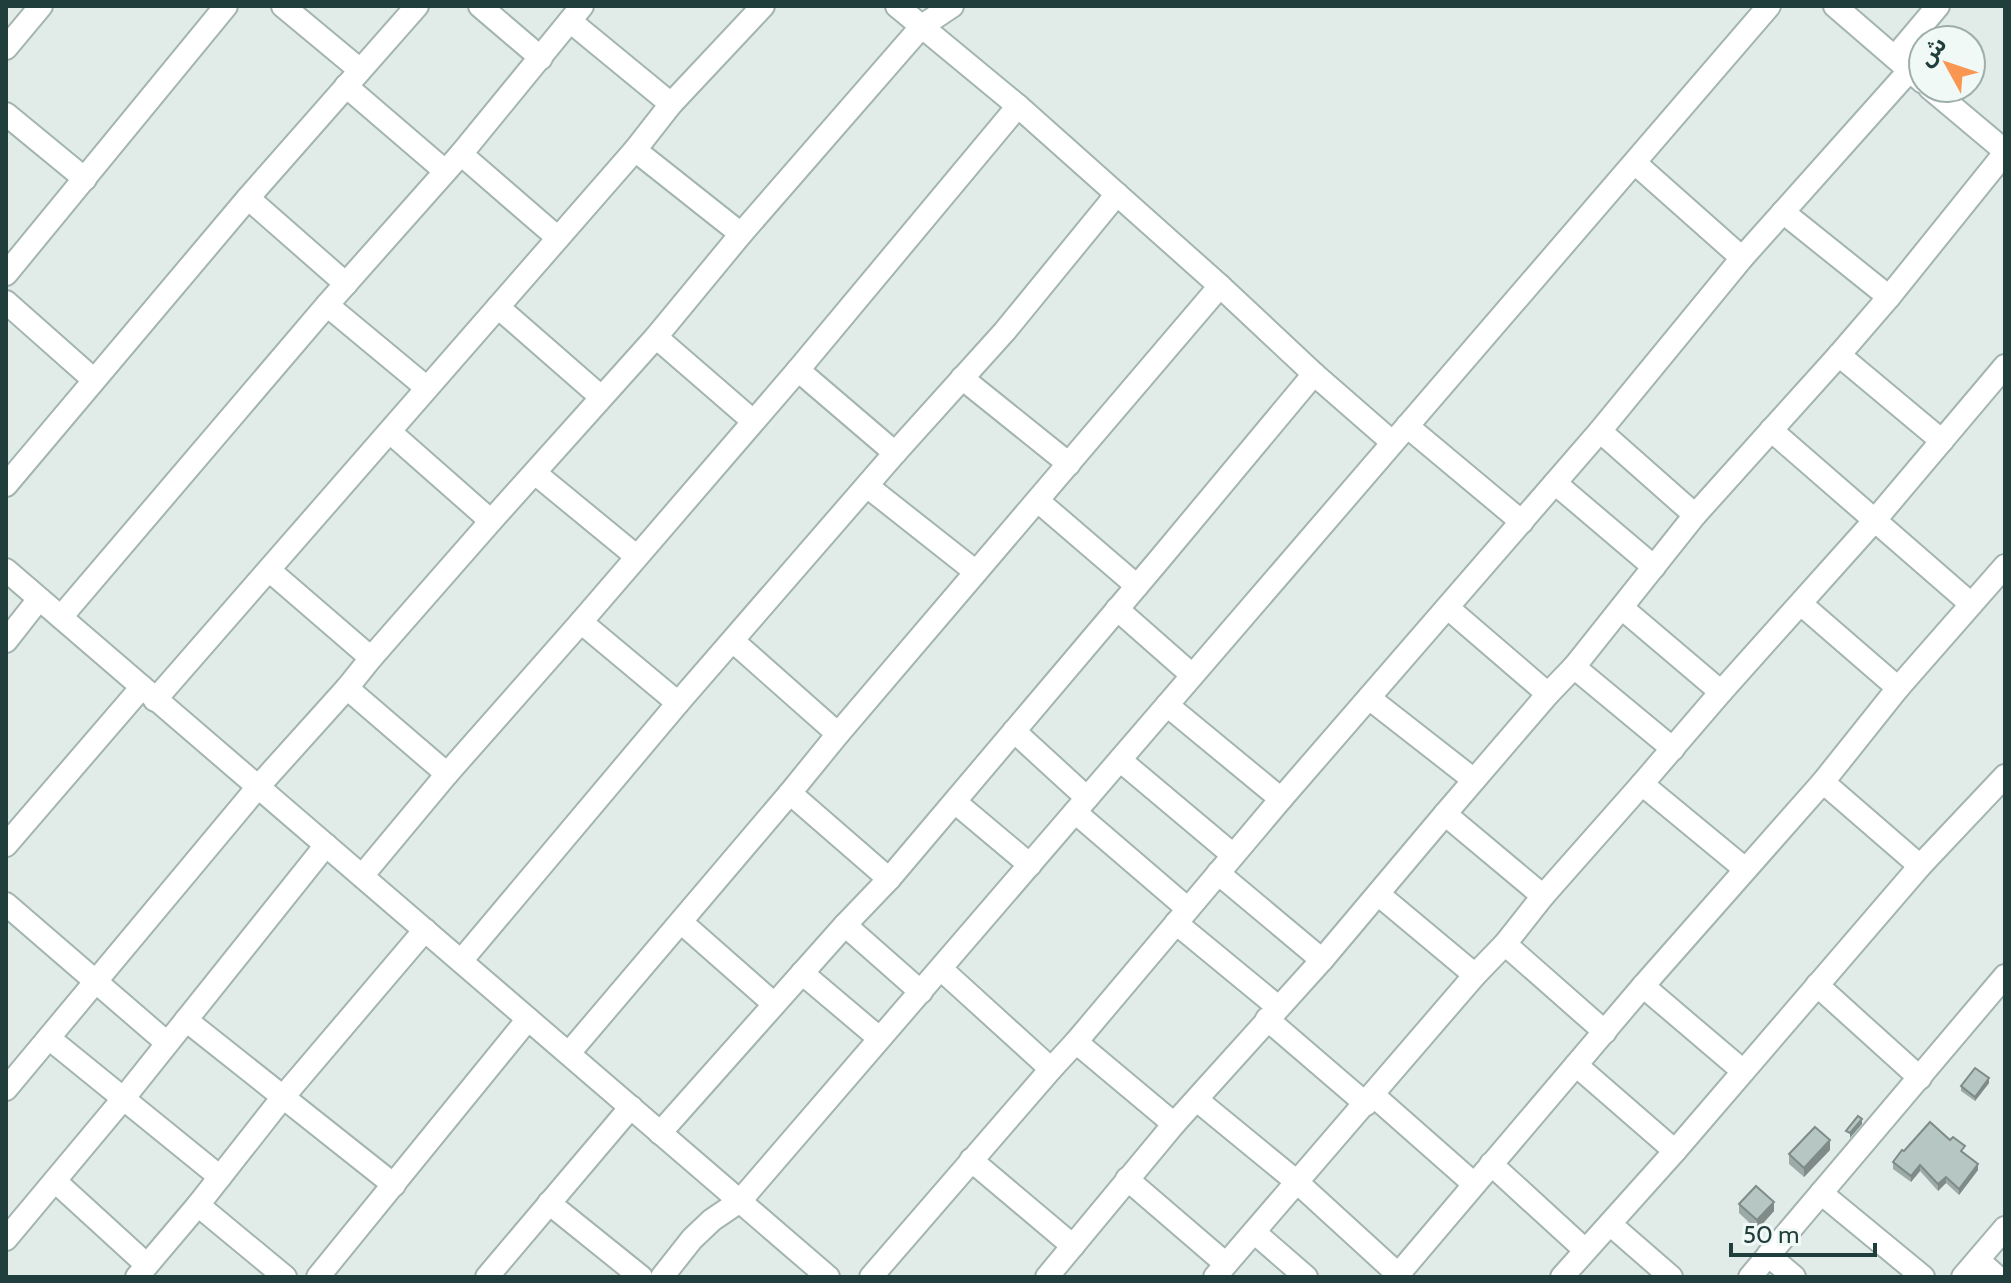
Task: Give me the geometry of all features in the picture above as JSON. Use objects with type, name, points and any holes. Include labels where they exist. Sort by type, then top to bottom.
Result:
[{"type":"street","points":[[10,36],[41,6]]},
{"type":"street","points":[[6,274],[226,6]]},
{"type":"street","points":[[283,6],[445,171]]},
{"type":"street","points":[[6,485],[248,198],[417,6]]},
{"type":"street","points":[[480,6],[541,58]]},
{"type":"street","points":[[6,845],[269,570],[635,150],[671,104],[763,6]]},
{"type":"street","points":[[897,6],[1018,106],[1314,374],[1522,522]]},
{"type":"street","points":[[6,1089],[257,788],[656,337],[922,26],[952,6]]},
{"type":"street","points":[[662,1277],[692,1239],[712,1220],[740,1201],[1769,6]]},
{"type":"street","points":[[1835,6],[1907,68]]},
{"type":"street","points":[[61,617],[327,305],[461,154],[576,13],[671,104]]},
{"type":"street","points":[[871,1277],[1600,431],[1742,258],[1907,72]]},
{"type":"street","points":[[1047,1277],[1174,1124],[1322,960],[1574,667],[1695,515],[1889,297],[2003,146],[1950,104]]},
{"type":"street","points":[[362,876],[798,370],[1018,106]]},
{"type":"street","points":[[6,114],[85,179]]},
{"type":"street","points":[[635,150],[741,234]]},
{"type":"street","points":[[461,154],[558,238]]},
{"type":"street","points":[[1635,163],[1742,258]]},
{"type":"street","points":[[461,961],[678,703],[1005,331],[1117,194]]},
{"type":"street","points":[[248,198],[346,284]]},
{"type":"street","points":[[1783,212],[1889,297]]},
{"type":"street","points":[[569,1053],[1220,286]]},
{"type":"street","points":[[6,302],[94,380]]},
{"type":"street","points":[[327,305],[427,388]]},
{"type":"street","points":[[498,307],[601,397]]},
{"type":"street","points":[[656,337],[753,421]]},
{"type":"street","points":[[1839,355],[1942,441]]},
{"type":"street","points":[[1127,1179],[1220,1270],[1721,692],[1875,520],[2005,366]]},
{"type":"street","points":[[798,370],[895,453]]},
{"type":"street","points":[[660,1133],[889,879],[1314,374]]},
{"type":"street","points":[[962,378],[1069,464]]},
{"type":"street","points":[[1771,430],[1971,604]]},
{"type":"street","points":[[1600,431],[1695,515]]},
{"type":"street","points":[[390,432],[491,521]]},
{"type":"street","points":[[535,473],[636,556]]},
{"type":"street","points":[[1555,483],[1654,567]]},
{"type":"street","points":[[867,486],[976,572]]},
{"type":"street","points":[[1038,501],[1137,586]]},
{"type":"street","points":[[1197,1100],[1297,1182],[1399,1276],[1491,1164],[1823,782],[1898,688],[2005,566]]},
{"type":"street","points":[[6,570],[828,1277]]},
{"type":"street","points":[[269,570],[371,658]]},
{"type":"street","points":[[6,641],[39,599]]},
{"type":"street","points":[[1801,604],[1898,688]]},
{"type":"street","points":[[1448,608],[1548,694]]},
{"type":"street","points":[[1622,608],[1721,692]]},
{"type":"street","points":[[1117,609],[1192,675]]},
{"type":"street","points":[[581,622],[678,703]]},
{"type":"street","points":[[733,641],[838,734]]},
{"type":"street","points":[[1574,667],[1673,749]]},
{"type":"street","points":[[347,688],[447,774]]},
{"type":"street","points":[[1369,698],[1474,780]]},
{"type":"street","points":[[1167,705],[1281,799]]},
{"type":"street","points":[[1014,731],[1273,1013],[1369,1099],[1474,1184]]},
{"type":"street","points":[[1120,760],[1233,855]]},
{"type":"street","points":[[1562,1277],[1675,1151],[1920,866],[2004,780]]},
{"type":"street","points":[[1823,782],[1920,866]]},
{"type":"street","points":[[1642,784],[1745,869]]},
{"type":"street","points":[[790,793],[889,879]]},
{"type":"street","points":[[955,802],[1030,865]]},
{"type":"street","points":[[1445,814],[1543,896]]},
{"type":"street","points":[[6,1239],[123,1099],[326,845]]},
{"type":"street","points":[[1218,873],[1322,960]]},
{"type":"street","points":[[1378,894],[1475,975]]},
{"type":"street","points":[[6,904],[167,1043]]},
{"type":"street","points":[[681,922],[774,1004]]},
{"type":"street","points":[[845,925],[921,992]]},
{"type":"street","points":[[55,1181],[142,1271],[283,1097],[425,930]]},
{"type":"street","points":[[1505,944],[1605,1032]]},
{"type":"street","points":[[941,969],[1051,1069]]},
{"type":"street","points":[[802,973],[879,1038]]},
{"type":"street","points":[[1750,1277],[2005,976]]},
{"type":"street","points":[[1817,985],[1920,1078]]},
{"type":"street","points":[[1643,986],[1743,1071]]},
{"type":"street","points":[[326,1274],[528,1019]]},
{"type":"street","points":[[186,1020],[394,1185]]},
{"type":"street","points":[[50,1039],[220,1177]]},
{"type":"street","points":[[1076,1042],[1174,1124]]},
{"type":"street","points":[[1576,1065],[1675,1151]]},
{"type":"street","points":[[487,1277],[631,1107]]},
{"type":"street","points":[[971,1160],[1073,1246]]},
{"type":"street","points":[[1491,1164],[1585,1250]]},
{"type":"street","points":[[1821,1193],[1923,1277]]},
{"type":"street","points":[[549,1203],[641,1277]]},
{"type":"street","points":[[198,1205],[285,1277]]},
{"type":"street","points":[[1610,1224],[1671,1277]]},
{"type":"street","points":[[1997,1277],[1971,1269],[2005,1228]]},
{"type":"street","points":[[1254,1232],[1306,1277]]},
{"type":"street","points":[[1768,1255],[1794,1277]]},
{"type":"building","points":[[1975,1068],[1989,1078],[1975,1097],[1961,1086]]},
{"type":"building","points":[[1858,1116],[1862,1119],[1850,1133],[1846,1131]]},
{"type":"building","points":[[1930,1122],[1950,1140],[1953,1137],[1965,1146],[1961,1151],[1978,1164],[1959,1189],[1946,1177],[1938,1184],[1920,1165],[1911,1176],[1893,1162]]},
{"type":"building","points":[[1815,1127],[1830,1140],[1804,1168],[1789,1154]]},
{"type":"building","points":[[1756,1186],[1774,1202],[1757,1220],[1739,1204]]}]
